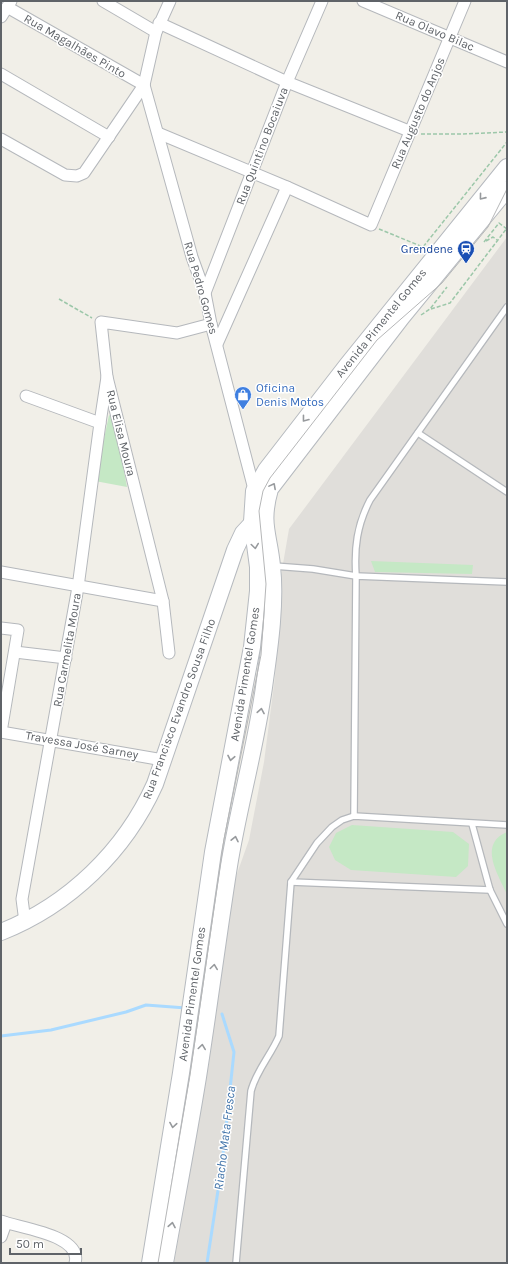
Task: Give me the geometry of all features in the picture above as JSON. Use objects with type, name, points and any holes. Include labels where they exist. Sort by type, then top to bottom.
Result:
[{"type":"main road","name":"Avenida Pimentel Gomes","points":[[165,1263],[197,1082],[229,866],[256,736],[265,679],[271,623],[261,513],[254,492],[266,470],[348,364],[507,167]]},
{"type":"main road","name":"Avenida Pimentel Gomes","points":[[261,513],[270,489],[276,479],[402,317],[507,189]]},
{"type":"main road","name":"Rua Francisco Evandro Sousa Filho","points":[[1,932],[24,922],[72,891],[94,873],[127,834],[146,804],[163,760],[235,550],[243,533],[261,513]]},
{"type":"main road","name":"Avenida Pimentel Gomes","points":[[150,1263],[180,1080],[213,852],[252,647],[258,592],[265,567]]},
{"type":"main road","points":[[236,733],[256,736]]},
{"type":"street","points":[[103,1],[157,28],[409,131]]},
{"type":"street","points":[[1,139],[65,175],[77,176],[84,173],[144,85],[157,28],[170,1]]},
{"type":"street","name":"Rua Quintino Bocaiuva","points":[[204,293],[287,82],[322,1]]},
{"type":"street","name":"Rua Olavo Bilac","points":[[363,1],[450,36],[507,62]]},
{"type":"street","name":"Rua Augusto do Anjos","points":[[371,225],[464,1]]},
{"type":"street","points":[[1,17],[9,4]]},
{"type":"street","name":"Rua Magalhães Pinto","points":[[9,4],[144,85]]},
{"type":"street","points":[[1,74],[109,136]]},
{"type":"street","name":"Rua Pedro Gomes","points":[[144,85],[192,257],[204,293],[254,492]]},
{"type":"street","points":[[158,133],[287,187],[371,225]]},
{"type":"street","points":[[217,344],[287,187]]},
{"type":"street","points":[[101,322],[177,332],[211,324]]},
{"type":"street","name":"Rua Elisa Moura","points":[[101,322],[107,377],[163,601],[169,653]]},
{"type":"street","name":"Rua Carmelita Moura","points":[[24,922],[22,899],[52,739],[78,587],[107,377]]},
{"type":"street","points":[[26,396],[100,423]]},
{"type":"street","points":[[254,492],[261,513]]},
{"type":"street","points":[[1,572],[163,601]]},
{"type":"street","points":[[1,628],[18,630],[1,732]]},
{"type":"street","points":[[14,652],[66,658]]},
{"type":"street","name":"Travessa José Sarney","points":[[1,732],[52,739],[163,760]]},
{"type":"street","points":[[1,1237],[3,1222],[61,1239],[71,1246],[75,1253],[75,1262]]},
{"type":"lane","points":[[354,816],[356,536],[364,511],[370,500],[507,307]]},
{"type":"lane","points":[[418,433],[507,492]]},
{"type":"lane","points":[[265,567],[313,569],[356,576],[507,582]]},
{"type":"lane","points":[[236,1263],[251,1091],[254,1077],[273,1051],[279,1036],[291,882],[317,843],[332,827],[342,820],[354,816],[507,825]]},
{"type":"lane","points":[[472,824],[490,890],[507,924]]},
{"type":"lane","points":[[291,882],[490,890]]},
{"type":"path","points":[[409,131],[418,133],[463,134],[507,132]]},
{"type":"path","points":[[371,225],[423,247],[507,142]]},
{"type":"path","points":[[430,310],[450,303],[498,241],[507,229],[499,224],[484,242],[493,237],[498,241]]},
{"type":"path","points":[[439,297],[447,287]]},
{"type":"path","points":[[59,299],[101,322]]},
{"type":"shaded area","points":[[507,237],[507,1263],[174,1263],[196,1132],[234,882],[249,840],[264,762],[275,677],[279,587],[289,529]]},
{"type":"green space","points":[[109,415],[114,418],[127,487],[95,481]]},
{"type":"green space","points":[[371,561],[473,565],[472,574],[375,572]]},
{"type":"green space","points":[[352,825],[453,832],[469,844],[468,866],[456,877],[351,870],[335,860],[329,847],[336,833]]},
{"type":"green space","points":[[507,832],[507,894],[495,869],[492,852],[498,837]]},
{"type":"waterway","name":"Riacho Mata Fresca","points":[[1,1036],[51,1030],[126,1012],[146,1005],[186,1008]]},
{"type":"waterway","name":"Riacho Mata Fresca","points":[[207,1263],[222,1164],[234,1052],[222,1014]]},
{"type":"tram line","points":[[158,1263],[190,1075],[224,839],[261,655],[266,584],[259,511],[263,491],[270,478],[377,340],[442,283],[488,227],[507,189]]},
{"type":"place","name":"Grendene","points":[[466,264]]},
{"type":"place","name":"Oficina Denis Motos","points":[[243,410]]}]
